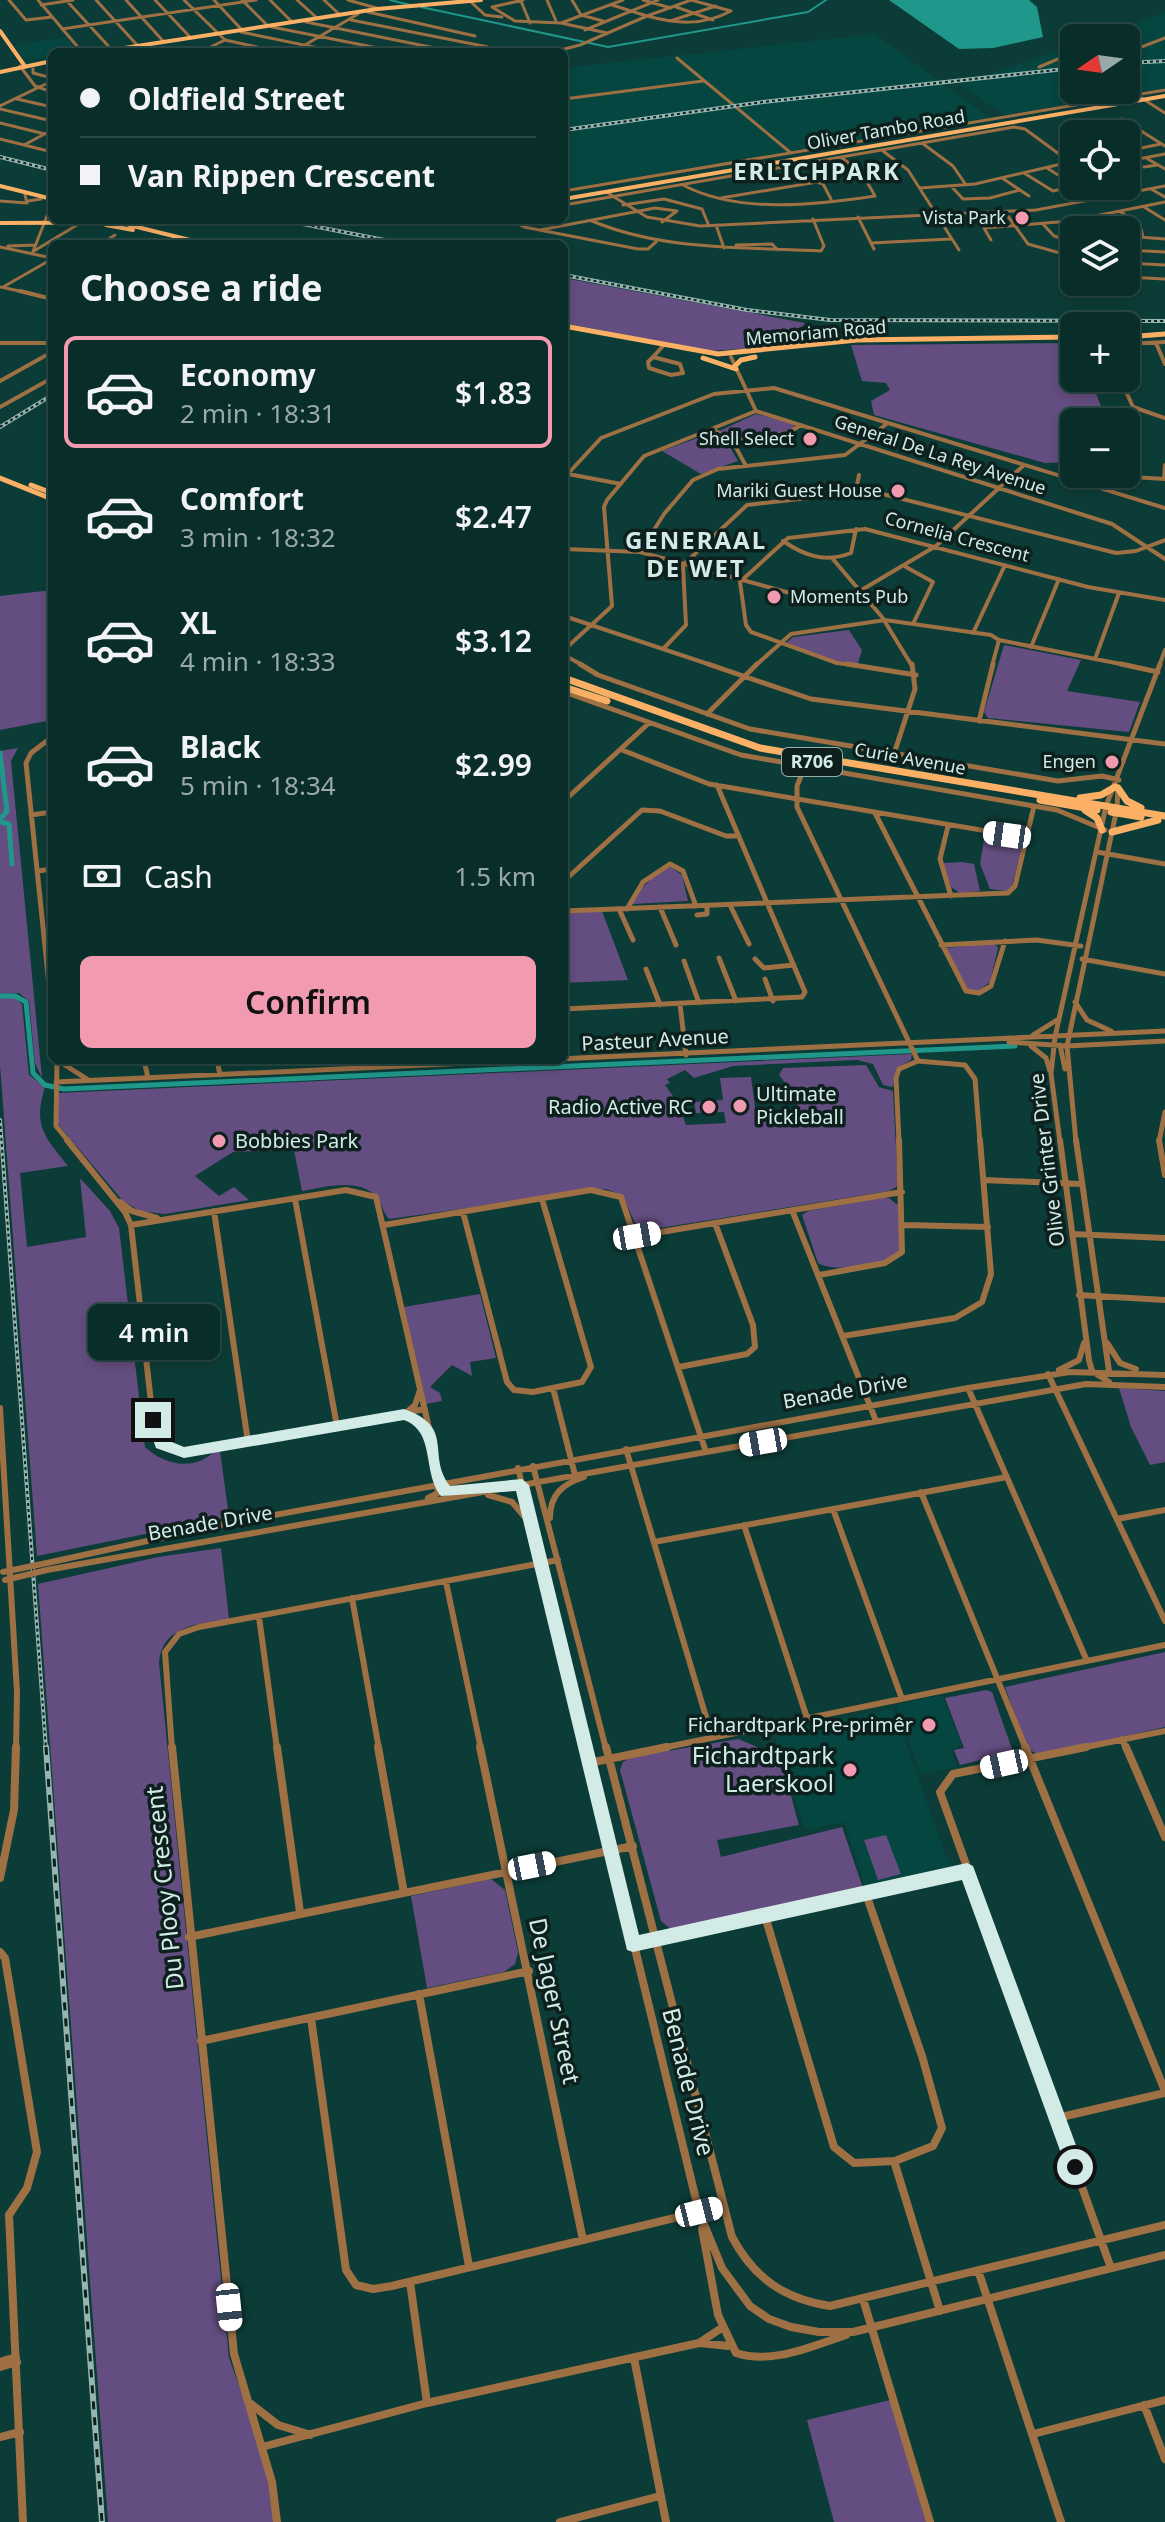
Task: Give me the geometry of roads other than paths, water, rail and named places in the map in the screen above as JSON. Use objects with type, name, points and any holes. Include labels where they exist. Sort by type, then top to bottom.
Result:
[{"type":"main road","points":[[422,5],[481,0]]},
{"type":"main road","points":[[145,48],[378,9],[488,0]]},
{"type":"main road","points":[[270,26],[408,6]]},
{"type":"main road","points":[[0,31],[22,66]]},
{"type":"main road","points":[[127,48],[218,35]]},
{"type":"main road","points":[[1,70],[48,60]]},
{"type":"main road","points":[[1,70],[48,61]]},
{"type":"main road","name":"Oliver Tambo Road","points":[[1140,98],[1165,93]]},
{"type":"main road","name":"Oliver Tambo Road","points":[[1140,98],[1158,98],[1165,93]]},
{"type":"main road","points":[[1140,98],[1153,105],[1158,98]]},
{"type":"main road","name":"Oliver Tambo Road","points":[[611,193],[1103,104]]},
{"type":"main road","name":"Oliver Tambo Road","points":[[568,197],[611,193],[975,125]]},
{"type":"main road","points":[[0,188],[27,200],[48,200]]},
{"type":"main road","points":[[0,188],[48,200]]},
{"type":"main road","points":[[0,222],[45,222]]},
{"type":"main road","points":[[0,222],[48,222]]},
{"type":"main road","points":[[106,224],[175,240]]},
{"type":"main road","points":[[125,224],[133,230]]},
{"type":"main road","points":[[129,224],[178,240]]},
{"type":"main road","points":[[148,224],[145,227],[148,231]]},
{"type":"main road","name":"Memoriam Road","points":[[568,328],[683,353],[731,357],[844,344],[1060,339]]},
{"type":"main road","points":[[1140,335],[1163,334]]},
{"type":"main road","name":"Memoriam Road","points":[[662,347],[719,354],[768,353]]},
{"type":"main road","points":[[683,353],[723,362],[735,368],[741,360],[768,353]]},
{"type":"main road","points":[[719,354],[731,357],[741,354]]},
{"type":"main road","points":[[0,476],[48,494]]},
{"type":"main road","name":"Curie Avenue","points":[[568,679],[734,741],[807,761]]},
{"type":"main road","name":"Curie Avenue","points":[[568,693],[731,745],[807,761],[1163,818]]},
{"type":"main road","points":[[1068,802],[1095,796],[1117,785],[1132,804],[1163,818]]},
{"type":"main road","points":[[1068,802],[1091,814],[1102,830]]},
{"type":"main road","points":[[1112,832],[1163,818]]},
{"type":"street","points":[[9,0],[26,20],[52,17]]},
{"type":"street","points":[[38,0],[79,48]]},
{"type":"street","points":[[67,0],[108,48]]},
{"type":"street","points":[[41,5],[73,0]]},
{"type":"street","points":[[96,0],[138,46]]},
{"type":"street","points":[[126,0],[164,42]]},
{"type":"street","points":[[155,0],[191,38]]},
{"type":"street","points":[[184,0],[225,40],[262,48]]},
{"type":"street","points":[[214,0],[242,31],[319,48]]},
{"type":"street","points":[[62,29],[256,0]]},
{"type":"street","points":[[270,0],[292,22]]},
{"type":"street","points":[[297,0],[317,18]]},
{"type":"street","points":[[324,0],[340,15]]},
{"type":"street","points":[[348,0],[378,9]]},
{"type":"street","points":[[507,18],[497,14],[493,6],[522,0],[530,23]]},
{"type":"street","points":[[547,0],[558,22],[607,33]]},
{"type":"street","points":[[572,0],[581,15],[620,25]]},
{"type":"street","points":[[471,2],[485,15],[530,23],[558,22],[623,0]]},
{"type":"street","points":[[643,0],[713,20]]},
{"type":"street","points":[[585,30],[658,0]]},
{"type":"street","points":[[568,48],[593,40],[620,25],[652,16],[695,0],[731,12],[687,26],[669,21],[652,16],[632,10],[612,5]]},
{"type":"street","points":[[243,1],[270,26],[377,48]]},
{"type":"street","points":[[669,21],[716,6]]},
{"type":"street","points":[[398,18],[402,14],[399,8]]},
{"type":"street","points":[[368,12],[475,36],[456,48]]},
{"type":"street","points":[[300,48],[358,14]]},
{"type":"street","points":[[351,20],[487,48]]},
{"type":"street","points":[[306,22],[431,48]]},
{"type":"street","points":[[1140,48],[1165,38]]},
{"type":"street","points":[[207,48],[225,40]]},
{"type":"street","points":[[677,58],[791,153]]},
{"type":"street","points":[[1039,67],[1060,60]]},
{"type":"street","points":[[22,66],[37,88],[48,91]]},
{"type":"street","points":[[33,69],[33,73],[48,78]]},
{"type":"street","points":[[0,108],[48,81]]},
{"type":"street","points":[[568,98],[703,81]]},
{"type":"street","points":[[0,99],[10,102]]},
{"type":"street","points":[[16,99],[48,106]]},
{"type":"street","name":"Oliver Tambo Road","points":[[568,197],[791,153],[1103,104]]},
{"type":"street","points":[[1153,105],[1165,113]]},
{"type":"street","points":[[0,108],[48,120]]},
{"type":"street","points":[[0,123],[48,137]]},
{"type":"street","points":[[975,125],[985,132]]},
{"type":"street","name":"Oliver Tambo Road","points":[[568,198],[683,185],[1010,128],[1025,129],[1060,154]]},
{"type":"street","points":[[1140,130],[1164,145]]},
{"type":"street","points":[[24,145],[48,132]]},
{"type":"street","points":[[0,139],[48,151]]},
{"type":"street","points":[[922,143],[953,166],[966,185]]},
{"type":"street","points":[[1140,149],[1164,145]]},
{"type":"street","points":[[883,151],[908,170],[959,250]]},
{"type":"street","points":[[1140,159],[1163,156]]},
{"type":"street","points":[[683,185],[693,193],[744,203],[875,194],[862,173],[842,158]]},
{"type":"street","points":[[1146,158],[1164,172]]},
{"type":"street","points":[[920,188],[966,185],[1060,165]]},
{"type":"street","points":[[1144,167],[1157,165]]},
{"type":"street","points":[[1046,168],[1060,177]]},
{"type":"street","points":[[1024,173],[1053,191],[1060,189]]},
{"type":"street","points":[[1002,178],[1029,196]]},
{"type":"street","points":[[717,199],[817,182],[823,184],[831,199]]},
{"type":"street","points":[[951,186],[963,199],[990,198],[1020,190]]},
{"type":"street","points":[[1140,191],[1165,186]]},
{"type":"street","points":[[1151,189],[1165,200]]},
{"type":"street","points":[[611,193],[639,212],[665,220],[709,225],[1005,212],[1095,200]]},
{"type":"street","points":[[0,201],[27,200]]},
{"type":"street","points":[[626,204],[673,200],[700,208],[709,225]]},
{"type":"street","points":[[1096,216],[1165,200]]},
{"type":"street","points":[[1144,206],[1165,220]]},
{"type":"street","points":[[540,230],[662,208],[677,211],[665,220]]},
{"type":"street","points":[[1120,211],[1140,225],[1143,237]]},
{"type":"street","points":[[1005,212],[1030,245],[1060,253]]},
{"type":"street","points":[[34,250],[48,213]]},
{"type":"street","points":[[859,219],[874,249]]},
{"type":"street","points":[[592,221],[620,233],[656,242],[724,246],[772,244],[778,250],[824,249],[813,220]]},
{"type":"street","points":[[991,240],[984,228],[1060,222]]},
{"type":"street","points":[[522,224],[638,249],[648,249],[656,242]]},
{"type":"street","points":[[716,224],[724,246]]},
{"type":"street","points":[[1043,224],[1060,238]]},
{"type":"street","points":[[53,240],[77,225]]},
{"type":"street","points":[[107,240],[115,235]]},
{"type":"street","points":[[1140,237],[1165,239]]},
{"type":"street","points":[[871,243],[951,239]]},
{"type":"street","points":[[0,246],[34,250],[48,243]]},
{"type":"street","points":[[0,246],[34,250],[48,257]]},
{"type":"street","points":[[1140,251],[1165,252]]},
{"type":"street","points":[[1,287],[48,261]]},
{"type":"street","points":[[1140,264],[1165,265]]},
{"type":"street","points":[[42,265],[48,266]]},
{"type":"street","points":[[1140,278],[1165,279]]},
{"type":"street","points":[[1,287],[48,298]]},
{"type":"street","points":[[1140,344],[1165,342]]},
{"type":"street","points":[[0,344],[48,343]]},
{"type":"street","points":[[1156,343],[1165,364]]},
{"type":"street","points":[[652,357],[680,364],[683,373],[674,375],[653,371],[647,364],[652,357],[662,347]]},
{"type":"street","points":[[1,380],[48,354]]},
{"type":"street","points":[[568,648],[612,606],[604,507],[621,484],[644,456],[756,411],[731,357]]},
{"type":"street","points":[[0,407],[48,380]]},
{"type":"street","points":[[568,474],[601,438],[714,394],[777,388],[1060,476]]},
{"type":"street","points":[[1126,392],[1133,407],[1165,418]]},
{"type":"street","name":"General De La Rey Avenue","points":[[756,411],[1112,524],[1165,559]]},
{"type":"street","points":[[640,552],[689,482],[712,471],[845,455],[888,423]]},
{"type":"street","points":[[732,440],[788,433],[801,425]]},
{"type":"street","points":[[712,429],[732,440],[746,466]]},
{"type":"street","points":[[568,549],[640,552],[740,582],[804,596],[862,592],[936,546],[1024,465]]},
{"type":"street","points":[[1140,478],[1164,479],[1165,465]]},
{"type":"street","points":[[859,475],[857,485],[861,492]]},
{"type":"street","points":[[568,476],[621,484]]},
{"type":"street","points":[[1100,488],[1165,508]]},
{"type":"street","points":[[663,649],[686,625],[683,565],[747,505],[875,491],[1116,553],[1136,551],[1165,540]]},
{"type":"street","points":[[740,582],[783,541],[808,557],[832,558],[851,553],[856,529]]},
{"type":"street","name":"Cornelia Crescent","points":[[783,541],[796,536],[871,529],[1059,579],[1165,600]]},
{"type":"street","points":[[832,558],[885,620],[916,675],[915,689],[905,712],[894,754]]},
{"type":"street","points":[[973,633],[1005,565]]},
{"type":"street","points":[[906,567],[933,582],[913,624]]},
{"type":"street","points":[[1031,647],[1059,579]]},
{"type":"street","points":[[740,582],[748,629],[837,663],[916,675]]},
{"type":"street","points":[[1095,659],[1119,593]]},
{"type":"street","points":[[568,617],[811,699],[1165,744]]},
{"type":"street","points":[[707,714],[779,642],[796,632],[885,620],[973,633],[1158,672]]},
{"type":"street","points":[[979,721],[999,640]]},
{"type":"street","points":[[1060,1046],[1055,1037],[1106,808],[1165,650]]},
{"type":"street","name":"Curie Avenue","points":[[568,655],[595,674],[760,732],[1064,782],[1102,776],[1117,785]]},
{"type":"street","name":"Curie Avenue","points":[[568,693],[741,755],[807,761],[1069,812],[1089,827],[1112,832]]},
{"type":"street","points":[[568,797],[649,723]]},
{"type":"street","points":[[48,741],[27,760],[48,970]]},
{"type":"street","points":[[622,750],[717,785],[1028,838]]},
{"type":"street","points":[[807,761],[796,800],[914,1052]]},
{"type":"street","points":[[568,1009],[773,1001],[802,997],[805,992],[736,836],[717,785]]},
{"type":"street","points":[[1117,785],[1117,810]]},
{"type":"street","points":[[568,911],[916,898],[1013,891],[1034,806]]},
{"type":"street","points":[[568,877],[642,810],[660,811],[736,836]]},
{"type":"street","name":"Olive Grinter Drive","points":[[1092,1371],[1079,1295],[1051,1074],[1060,1046],[1069,1036],[1117,810]]},
{"type":"street","points":[[31,815],[48,813]]},
{"type":"street","points":[[875,813],[876,821],[963,989],[975,994],[991,986],[1005,941]]},
{"type":"street","points":[[948,826],[940,859],[951,896]]},
{"type":"street","points":[[1097,852],[1165,864]]},
{"type":"street","points":[[627,909],[634,894],[660,867],[670,864],[683,871],[696,906]]},
{"type":"street","points":[[38,871],[48,870]]},
{"type":"street","points":[[730,905],[749,944]]},
{"type":"street","points":[[697,915],[707,914],[707,906]]},
{"type":"street","points":[[660,907],[676,945]]},
{"type":"street","points":[[619,909],[633,940]]},
{"type":"street","points":[[941,945],[1048,941],[1088,948]]},
{"type":"street","points":[[1075,957],[1165,974]]},
{"type":"street","points":[[719,958],[736,1001]]},
{"type":"street","points":[[755,959],[764,968],[794,965]]},
{"type":"street","points":[[684,961],[699,1003]]},
{"type":"street","points":[[646,969],[660,1005]]},
{"type":"street","points":[[765,979],[773,1001]]},
{"type":"street","points":[[1075,1002],[1087,1020],[1096,1026],[1136,1033],[1165,1031]]},
{"type":"street","points":[[680,1004],[686,1055]]},
{"type":"street","points":[[1051,1074],[1041,1052],[1024,1040],[1051,1027],[1062,1011]]},
{"type":"street","name":"Pasteur Avenue","points":[[568,1059],[914,1052],[990,1041],[1136,1033]]},
{"type":"street","name":"Pasteur Avenue","points":[[1024,1040],[1060,1046],[1117,1043]]},
{"type":"street","points":[[1068,1084],[1071,1056],[1076,1051],[1117,1043],[1165,1041]]},
{"type":"street","name":"Olive Grinter Drive","points":[[1060,1046],[1110,1371]]},
{"type":"street","points":[[843,1336],[945,1320],[978,1307],[989,1294],[988,1227],[972,1072],[954,1061],[914,1052]]},
{"type":"street","points":[[819,1275],[893,1260],[905,1246],[896,1078],[914,1052]]},
{"type":"street","points":[[57,1064],[53,1112],[58,1131],[125,1212],[131,1225],[156,1436],[166,1447],[184,1452],[425,1409]]},
{"type":"street","points":[[62,1064],[71,1072],[95,1081]]},
{"type":"street","points":[[145,1064],[148,1078]]},
{"type":"street","points":[[218,1064],[220,1075]]},
{"type":"street","points":[[301,1064],[302,1072]]},
{"type":"street","name":"Pasteur Avenue","points":[[56,1086],[148,1078],[452,1064]]},
{"type":"street","points":[[1165,1112],[1158,1135],[1165,1175]]},
{"type":"street","points":[[984,1180],[1082,1184]]},
{"type":"street","points":[[131,1225],[351,1190],[376,1197],[439,1483],[433,1497],[410,1505]]},
{"type":"street","points":[[384,1225],[591,1190],[612,1193],[624,1202],[637,1236],[706,1452]]},
{"type":"street","points":[[637,1236],[902,1192]]},
{"type":"street","points":[[107,1193],[132,1211],[164,1219]]},
{"type":"street","points":[[295,1199],[337,1426]]},
{"type":"street","points":[[463,1212],[507,1382],[519,1392],[553,1388],[586,1381],[591,1367],[542,1199]]},
{"type":"street","points":[[792,1210],[876,1421]]},
{"type":"street","points":[[214,1211],[248,1442]]},
{"type":"street","points":[[679,1367],[747,1354],[755,1347],[753,1325],[715,1223]]},
{"type":"street","points":[[904,1225],[988,1227]]},
{"type":"street","points":[[1072,1234],[1165,1238]]},
{"type":"street","points":[[1079,1295],[1165,1300]]},
{"type":"street","points":[[1103,1332],[1112,1354],[1120,1363],[1165,1375]]},
{"type":"street","points":[[1085,1334],[1079,1360],[1048,1374],[1165,1621]]},
{"type":"street","points":[[1092,1371],[1112,1383]]},
{"type":"street","points":[[1086,1384],[1110,1371]]},
{"type":"street","name":"Benade Drive","points":[[2,1576],[240,1521],[571,1458],[1048,1374],[1110,1371],[1165,1375]]},
{"type":"street","name":"Benade Drive","points":[[47,1566],[329,1520],[1086,1384],[1165,1387]]},
{"type":"street","points":[[553,1388],[575,1475]]},
{"type":"street","points":[[968,1388],[1087,1661]]},
{"type":"street","points":[[403,1415],[414,1407],[420,1390]]},
{"type":"street","points":[[0,1408],[17,1692],[14,1810],[0,1878]]},
{"type":"street","points":[[403,1415],[420,1420],[430,1433]]},
{"type":"street","points":[[626,1449],[712,1737]]},
{"type":"street","name":"Benade Drive","points":[[533,1466],[611,1758],[724,2206],[740,2254],[749,2268],[777,2291],[811,2304],[830,2306],[1165,2225]]},
{"type":"street","points":[[436,1467],[445,1477],[456,1480]]},
{"type":"street","points":[[415,1488],[427,1484],[436,1467]]},
{"type":"street","name":"Benade Drive","points":[[518,1468],[699,2212],[721,2272],[751,2307],[772,2321],[822,2334],[853,2332],[1165,2255]]},
{"type":"street","points":[[551,1534],[549,1503],[555,1492],[572,1481],[607,1469]]},
{"type":"street","points":[[654,1542],[1007,1477]]},
{"type":"street","points":[[439,1483],[449,1492],[505,1488]]},
{"type":"street","points":[[921,1492],[1165,2092],[1057,2118]]},
{"type":"street","points":[[454,1497],[491,1494],[508,1498],[520,1508],[534,1533]]},
{"type":"street","points":[[326,1505],[329,1520]]},
{"type":"street","points":[[833,1509],[902,1699]]},
{"type":"street","points":[[1117,1519],[1165,1510]]},
{"type":"street","points":[[240,1521],[242,1535]]},
{"type":"street","points":[[744,1525],[807,1718]]},
{"type":"street","points":[[0,1563],[10,1560]]},
{"type":"street","name":"Du Plooy Crescent","points":[[277,2522],[251,2404],[234,2354],[189,1937],[165,1652],[172,1640],[189,1631],[558,1560]]},
{"type":"street","name":"De Jager Street","points":[[446,1582],[583,2240]]},
{"type":"street","points":[[0,1594],[11,1592]]},
{"type":"street","points":[[352,1598],[404,1893]]},
{"type":"street","points":[[259,1617],[300,1912]]},
{"type":"street","points":[[589,1763],[1165,1645]]},
{"type":"street","points":[[1111,2268],[940,1792],[953,1774],[1165,1731]]},
{"type":"street","points":[[1122,1739],[1165,1837]]},
{"type":"street","points":[[189,1937],[633,1846]]},
{"type":"street","points":[[633,1944],[967,1871]]},
{"type":"street","points":[[765,1916],[834,2147],[842,2159],[854,2164],[894,2161],[933,2146],[942,2128],[922,2056],[866,1894]]},
{"type":"street","points":[[0,1952],[5,1958],[37,2152],[27,2188],[4,2213],[16,2360],[23,2522]]},
{"type":"street","points":[[201,2041],[529,1971]]},
{"type":"street","points":[[419,1994],[469,2266]]},
{"type":"street","points":[[311,2018],[348,2277],[360,2288],[410,2282],[724,2206]]},
{"type":"street","points":[[894,2161],[940,2311]]},
{"type":"street","points":[[699,2212],[707,2271],[728,2346]]},
{"type":"street","points":[[978,2270],[1061,2522]]},
{"type":"street","points":[[410,2282],[427,2403]]},
{"type":"street","points":[[863,2299],[930,2522]]},
{"type":"street","points":[[699,2343],[723,2327]]},
{"type":"street","points":[[262,2447],[427,2403],[699,2343],[728,2346],[742,2356],[759,2358],[853,2332]]},
{"type":"street","points":[[634,2358],[666,2522]]},
{"type":"street","points":[[0,2364],[16,2360]]},
{"type":"street","points":[[1033,2434],[1165,2400]]},
{"type":"street","points":[[251,2404],[278,2425],[311,2435]]},
{"type":"street","points":[[1144,2405],[1165,2459]]},
{"type":"street","points":[[0,2437],[20,2432]]},
{"type":"street","points":[[560,2522],[660,2496]]},
{"type":"waterway","points":[[390,0],[410,5]]},
{"type":"waterway","points":[[421,7],[608,47],[808,12],[826,0]]},
{"type":"waterway","points":[[0,753],[7,811],[0,819]]},
{"type":"waterway","points":[[0,822],[9,824],[12,864]]},
{"type":"waterway","points":[[0,996],[15,996],[26,1002],[33,1073],[45,1085],[64,1089],[1015,1046]]},
{"type":"railway","points":[[1140,62],[1165,61]]},
{"type":"railway","points":[[568,129],[763,102],[1060,70]]},
{"type":"railway","points":[[0,157],[48,169]]},
{"type":"railway","points":[[302,224],[384,240]]},
{"type":"railway","points":[[568,276],[747,310],[830,320],[1165,321]]},
{"type":"railway","points":[[0,427],[48,397]]},
{"type":"railway","points":[[0,1120],[46,1749]]},
{"type":"railway","points":[[46,1747],[102,2522]]},
{"type":"place","name":"Vista Park","points":[[1022,218]]},
{"type":"place","name":"Shell Select","points":[[810,439]]},
{"type":"place","name":"Mariki Guest House","points":[[898,491]]},
{"type":"place","name":"Moments Pub","points":[[774,597]]},
{"type":"place","name":"Engen","points":[[1112,762]]},
{"type":"place","name":"Ultimate Pickleball","points":[[740,1106]]},
{"type":"place","name":"Radio Active RC","points":[[709,1107]]},
{"type":"place","name":"Bobbies Park","points":[[219,1141]]},
{"type":"place","name":"Fichardtpark Pre-primêr","points":[[929,1725]]},
{"type":"place","name":"Fichardtpark Laerskool","points":[[850,1770]]},
{"type":"district","name":"ERLICHPARK","points":[[817,172]]},
{"type":"district","name":"GENERAAL DE WET","points":[[696,555]]}]
